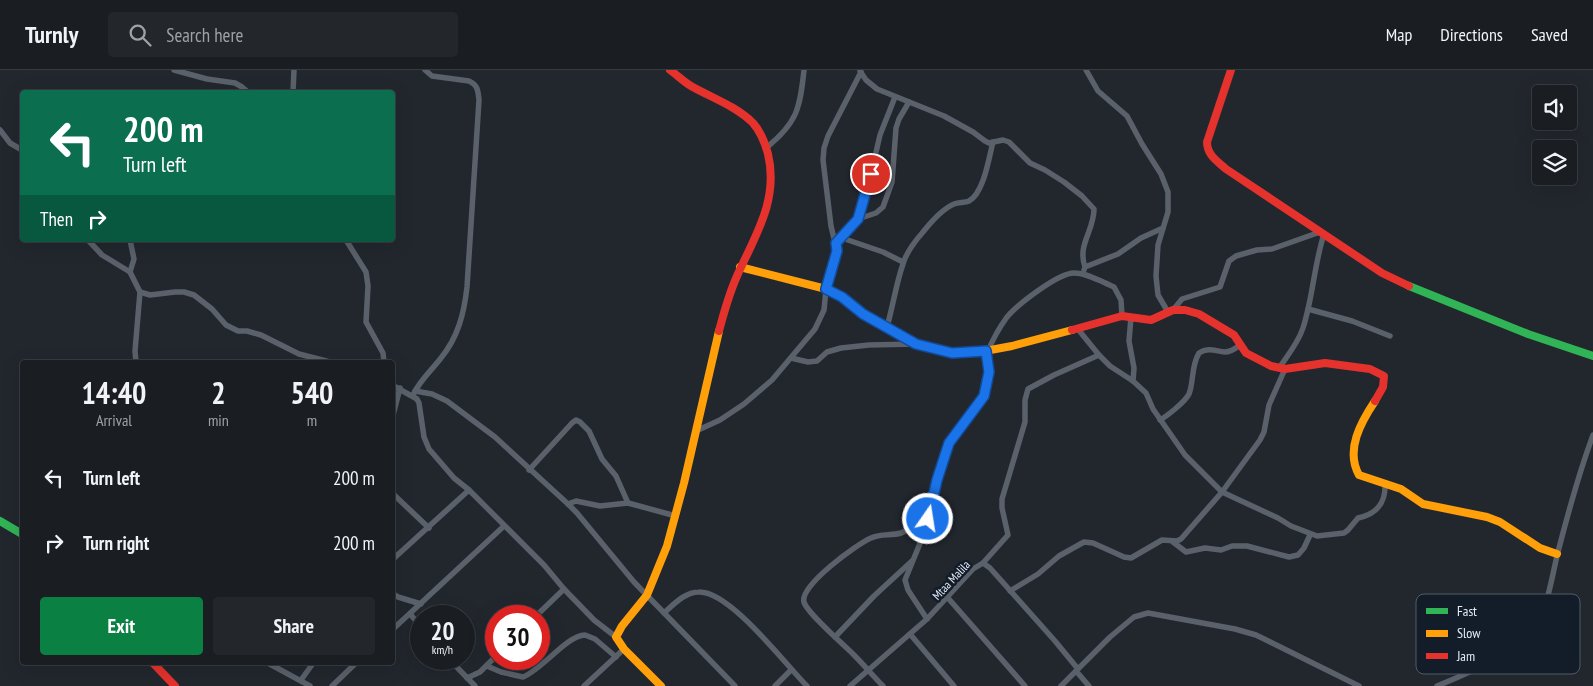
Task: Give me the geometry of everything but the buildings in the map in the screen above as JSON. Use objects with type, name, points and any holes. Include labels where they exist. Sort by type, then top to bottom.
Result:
[{"type":"street","points":[[174,70],[207,79],[235,83],[246,90]]},
{"type":"street","points":[[294,70],[294,90]]},
{"type":"street","points":[[414,393],[423,377],[440,359],[451,343],[464,313],[480,100],[477,87],[469,81],[432,76],[426,70]]},
{"type":"street","points":[[616,637],[622,625],[647,595],[660,566],[676,516],[709,369],[728,300],[740,267],[764,217],[772,186],[770,162],[760,132],[737,111],[690,85],[670,70]]},
{"type":"street","points":[[766,148],[783,135],[790,126],[799,106],[804,70]]},
{"type":"street","points":[[1086,70],[1098,91],[1127,116],[1142,144],[1162,174],[1168,192],[1168,212],[1158,245],[1156,276],[1158,295],[1170,311]]},
{"type":"street","points":[[1231,70],[1210,128],[1206,149],[1226,170],[1382,273],[1416,290],[1528,334],[1593,356]]},
{"type":"street","points":[[860,71],[866,80],[877,90],[944,116],[985,141],[1003,140],[1009,142],[1030,163],[1064,182],[1092,205],[1094,218],[1082,251],[1085,267]]},
{"type":"street","points":[[696,431],[720,420],[744,404],[772,380],[815,329],[824,310],[826,289],[837,251],[831,226],[823,160],[824,148],[860,71]]},
{"type":"street","points":[[836,243],[858,219],[880,135],[895,97]]},
{"type":"street","points":[[858,219],[876,213],[883,207],[886,201],[894,169],[893,152],[896,128],[909,102]]},
{"type":"street","points":[[0,130],[10,143],[20,149]]},
{"type":"street","points":[[886,327],[903,262],[923,232],[941,213],[949,206],[968,202],[974,197],[986,169],[993,142]]},
{"type":"street","points":[[1080,274],[1085,267],[1112,257],[1142,238],[1163,228]]},
{"type":"street","points":[[1010,591],[1038,574],[1059,556],[1084,542],[1093,543],[1124,557],[1131,558],[1162,540],[1172,541],[1181,539],[1222,492],[1264,432],[1269,406],[1282,368],[1297,342],[1308,309],[1322,233]]},
{"type":"street","points":[[791,358],[808,362],[817,361],[827,352],[841,348],[869,345],[916,344],[952,353],[987,351],[1122,316],[1151,320],[1170,311],[1182,299],[1220,287],[1230,261],[1236,256],[1257,250],[1272,249],[1322,233]]},
{"type":"street","points":[[842,238],[883,252],[903,262]]},
{"type":"street","points":[[90,242],[102,255],[130,272],[140,292],[136,360]]},
{"type":"street","points":[[130,242],[134,259],[130,272]]},
{"type":"street","points":[[347,242],[366,272],[368,286],[366,322],[383,353],[384,360]]},
{"type":"street","points":[[740,267],[826,289],[842,297],[863,314],[916,344]]},
{"type":"street","points":[[927,619],[905,584],[928,519],[937,480],[949,443],[984,396],[989,372],[987,351],[997,331],[1009,315],[1041,288],[1072,273],[1080,274],[1114,287],[1121,300],[1122,316]]},
{"type":"street","points":[[140,292],[150,296],[175,292],[194,295],[226,325],[238,331],[247,331],[261,335],[299,354],[322,360]]},
{"type":"street","points":[[1308,309],[1352,321],[1390,336]]},
{"type":"street","points":[[1170,311],[1185,310],[1199,314],[1234,335],[1240,345],[1253,358],[1282,368],[1325,363],[1378,372],[1384,376],[1383,387],[1363,419],[1353,452],[1356,470],[1359,475],[1401,490],[1423,504],[1487,517],[1500,522],[1540,548],[1557,554]]},
{"type":"street","points":[[1131,317],[1129,341],[1134,368],[1133,381]]},
{"type":"street","points":[[1078,328],[1110,366],[1133,381],[1146,393],[1152,410],[1184,455],[1222,492],[1310,535],[1323,536],[1348,530],[1355,520],[1368,516],[1381,506],[1385,483]]},
{"type":"street","points":[[1160,420],[1172,413],[1188,396],[1192,371],[1199,352],[1204,349],[1224,352],[1231,351],[1240,345]]},
{"type":"street","points":[[983,563],[1008,535],[1002,499],[1025,422],[1025,400],[1028,389],[1099,355]]},
{"type":"street","points":[[395,386],[414,393],[432,394],[447,401],[495,437],[577,513],[634,582],[735,686]]},
{"type":"street","points":[[395,407],[400,388]]},
{"type":"street","points":[[414,393],[419,403],[424,437],[429,449],[454,478],[469,490],[544,565],[594,620],[616,637],[624,649],[661,686]]},
{"type":"street","points":[[529,470],[576,420],[590,431],[602,459],[616,476],[628,503]]},
{"type":"street","points":[[1547,594],[1557,554],[1593,435]]},
{"type":"street","points":[[395,557],[469,490]]},
{"type":"street","points":[[395,496],[429,528]]},
{"type":"street","points":[[568,504],[576,501],[600,506],[628,503],[676,516]]},
{"type":"street","points":[[882,686],[804,603],[804,597],[813,583],[827,569],[868,539],[880,534],[900,533],[928,519]]},
{"type":"street","points":[[0,521],[20,533]]},
{"type":"street","points":[[395,595],[421,604],[504,526]]},
{"type":"street","points":[[1172,541],[1186,552],[1205,548],[1221,550],[1232,546],[1247,546],[1289,558],[1298,555],[1304,548],[1310,535]]},
{"type":"street","points":[[835,637],[874,596],[912,561]]},
{"type":"street","name":"Mtaa Malila","points":[[850,686],[927,619],[973,569],[983,563],[990,568],[1055,641],[1089,686]]},
{"type":"street","points":[[547,605],[564,589]]},
{"type":"street","points":[[664,613],[676,601],[687,594],[698,591],[706,592],[728,604],[747,619],[807,686]]},
{"type":"street","points":[[948,598],[1025,686]]},
{"type":"street","points":[[1061,686],[1134,617],[1148,613],[1225,627],[1256,635],[1359,686]]},
{"type":"street","points":[[395,628],[410,616]]},
{"type":"street","points":[[910,634],[954,686]]},
{"type":"street","points":[[550,659],[574,638],[585,635],[595,639],[616,657]]},
{"type":"street","points":[[587,685],[624,649]]},
{"type":"street","points":[[157,665],[175,686]]},
{"type":"street","points":[[272,665],[310,686]]},
{"type":"street","points":[[301,680],[312,665]]},
{"type":"street","points":[[332,686],[354,665]]},
{"type":"street","points":[[467,678],[485,668]]},
{"type":"street","points":[[459,670],[475,686]]},
{"type":"street","points":[[499,670],[516,676],[523,676],[535,670]]},
{"type":"street","points":[[774,686],[791,670]]},
{"type":"street","points":[[1437,686],[1463,674]]},
{"type":"traffic: fast","points":[[1409,286],[1528,334],[1593,356]]},
{"type":"traffic: fast","points":[[0,521],[20,533]]},
{"type":"traffic: slow","points":[[740,267],[826,289],[842,297],[863,314],[916,344],[952,353],[985,351],[1012,346],[1072,330]]},
{"type":"traffic: slow","points":[[661,686],[624,649],[616,637],[622,626],[647,595],[667,546],[684,483],[719,331]]},
{"type":"traffic: slow","points":[[1375,401],[1360,427],[1354,446],[1355,466],[1359,475],[1401,489],[1423,504],[1487,517],[1500,522],[1540,548],[1557,554]]},
{"type":"traffic: jam","points":[[670,70],[686,83],[746,117],[758,130],[768,154],[771,171],[768,202],[758,232],[737,276],[719,331]]},
{"type":"traffic: jam","points":[[1231,70],[1207,142],[1207,147],[1213,157],[1226,169],[1382,273],[1409,286]]},
{"type":"traffic: jam","points":[[1072,330],[1122,316],[1151,320],[1173,310],[1185,310],[1199,314],[1234,335],[1246,353],[1271,366],[1285,369],[1325,363],[1370,369],[1384,376],[1383,387],[1375,401]]},
{"type":"traffic: jam","points":[[155,665],[175,686]]},
{"type":"route","points":[[871,174],[858,219],[836,243],[837,251],[826,289],[842,297],[863,314],[916,344],[952,353],[986,351],[989,372],[984,396],[949,443],[937,480],[928,519]]}]
